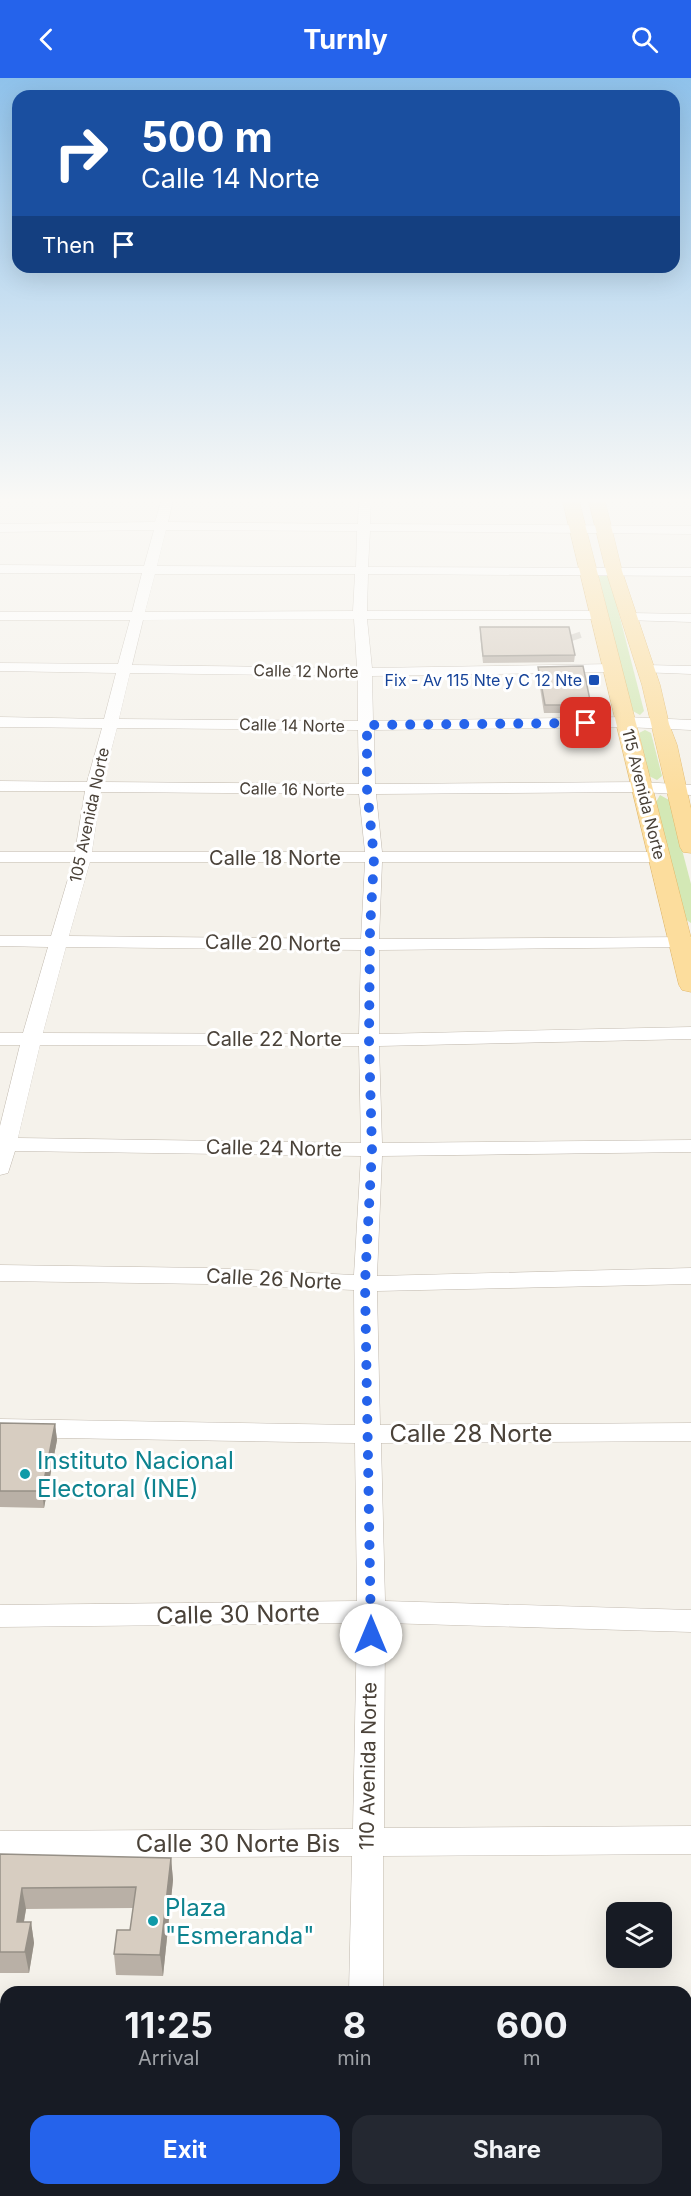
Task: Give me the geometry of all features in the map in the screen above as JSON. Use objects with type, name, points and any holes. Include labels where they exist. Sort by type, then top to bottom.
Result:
[{"type":"main road","name":"115 Avenida Norte","points":[[595,596],[659,857],[686,942],[691,985]]},
{"type":"main road","name":"115 Avenida Norte","points":[[622,596],[651,685],[659,724],[683,790],[691,847]]},
{"type":"street","name":"105 Avenida Norte","points":[[0,1168],[3,1144],[83,857],[94,787],[143,596]]},
{"type":"street","name":"110 Avenida Norte","points":[[361,596],[360,616],[367,725],[367,789],[374,858],[369,1040],[372,1150],[365,1283],[371,1612],[366,1986]]},
{"type":"street","points":[[0,616],[600,615]]},
{"type":"street","points":[[629,617],[691,618]]},
{"type":"street","name":"Calle 12 Norte","points":[[0,667],[365,672],[613,668]]},
{"type":"street","points":[[645,669],[691,670]]},
{"type":"street","name":"Calle 14 Norte","points":[[0,722],[367,725],[626,722],[691,725]]},
{"type":"street","name":"Calle 16 Norte","points":[[0,786],[367,789],[642,787],[683,790]]},
{"type":"street","name":"Calle 18 Norte","points":[[0,857],[659,857]]},
{"type":"street","name":"Calle 20 Norte","points":[[0,941],[371,945],[686,942]]},
{"type":"street","name":"Calle 22 Norte","points":[[0,1039],[369,1040],[691,1033]]},
{"type":"street","name":"Calle 24 Norte","points":[[3,1144],[372,1150],[691,1146]]},
{"type":"street","name":"Calle 26 Norte","points":[[0,1273],[208,1276],[365,1283],[691,1276]]},
{"type":"street","name":"Calle 28 Norte","points":[[0,1428],[368,1434],[691,1432]]},
{"type":"street","name":"Calle 30 Norte","points":[[0,1616],[371,1612],[691,1620]]},
{"type":"street","name":"Calle 30 Norte Bis","points":[[0,1845],[691,1840]]},
{"type":"green space","points":[[604,596],[614,596],[644,711],[640,715],[631,710]]},
{"type":"green space","points":[[645,730],[651,733],[662,776],[657,780],[649,776],[639,733]]},
{"type":"green space","points":[[660,795],[669,800],[691,884],[691,923],[685,919],[656,802]]},
{"type":"building","points":[[480,627],[569,627],[575,655],[483,656]]},
{"type":"building","points":[[583,666],[591,705],[545,705],[538,667]]},
{"type":"building","name":"Instituto Nacional Electoral (INE)","points":[[0,1423],[55,1424],[42,1491],[0,1491]]},
{"type":"building","points":[[0,1854],[171,1858],[160,1955],[114,1954],[117,1930],[130,1930],[136,1887],[22,1888],[17,1922],[31,1922],[25,1952],[0,1952]]},
{"type":"tunnel","points":[[573,634],[575,640]]},
{"type":"place","name":"Fix - Av 115 Nte y C 12 Nte","points":[[594,680]]},
{"type":"place","name":"Instituto Nacional Electoral (INE)","points":[[25,1474]]},
{"type":"place","name":"Plaza \"Esmeranda\"","points":[[153,1921]]},
{"type":"route","points":[[371,1635],[365,1283],[372,1150],[369,1040],[370,930],[374,858],[367,789],[367,725],[586,723]]}]
